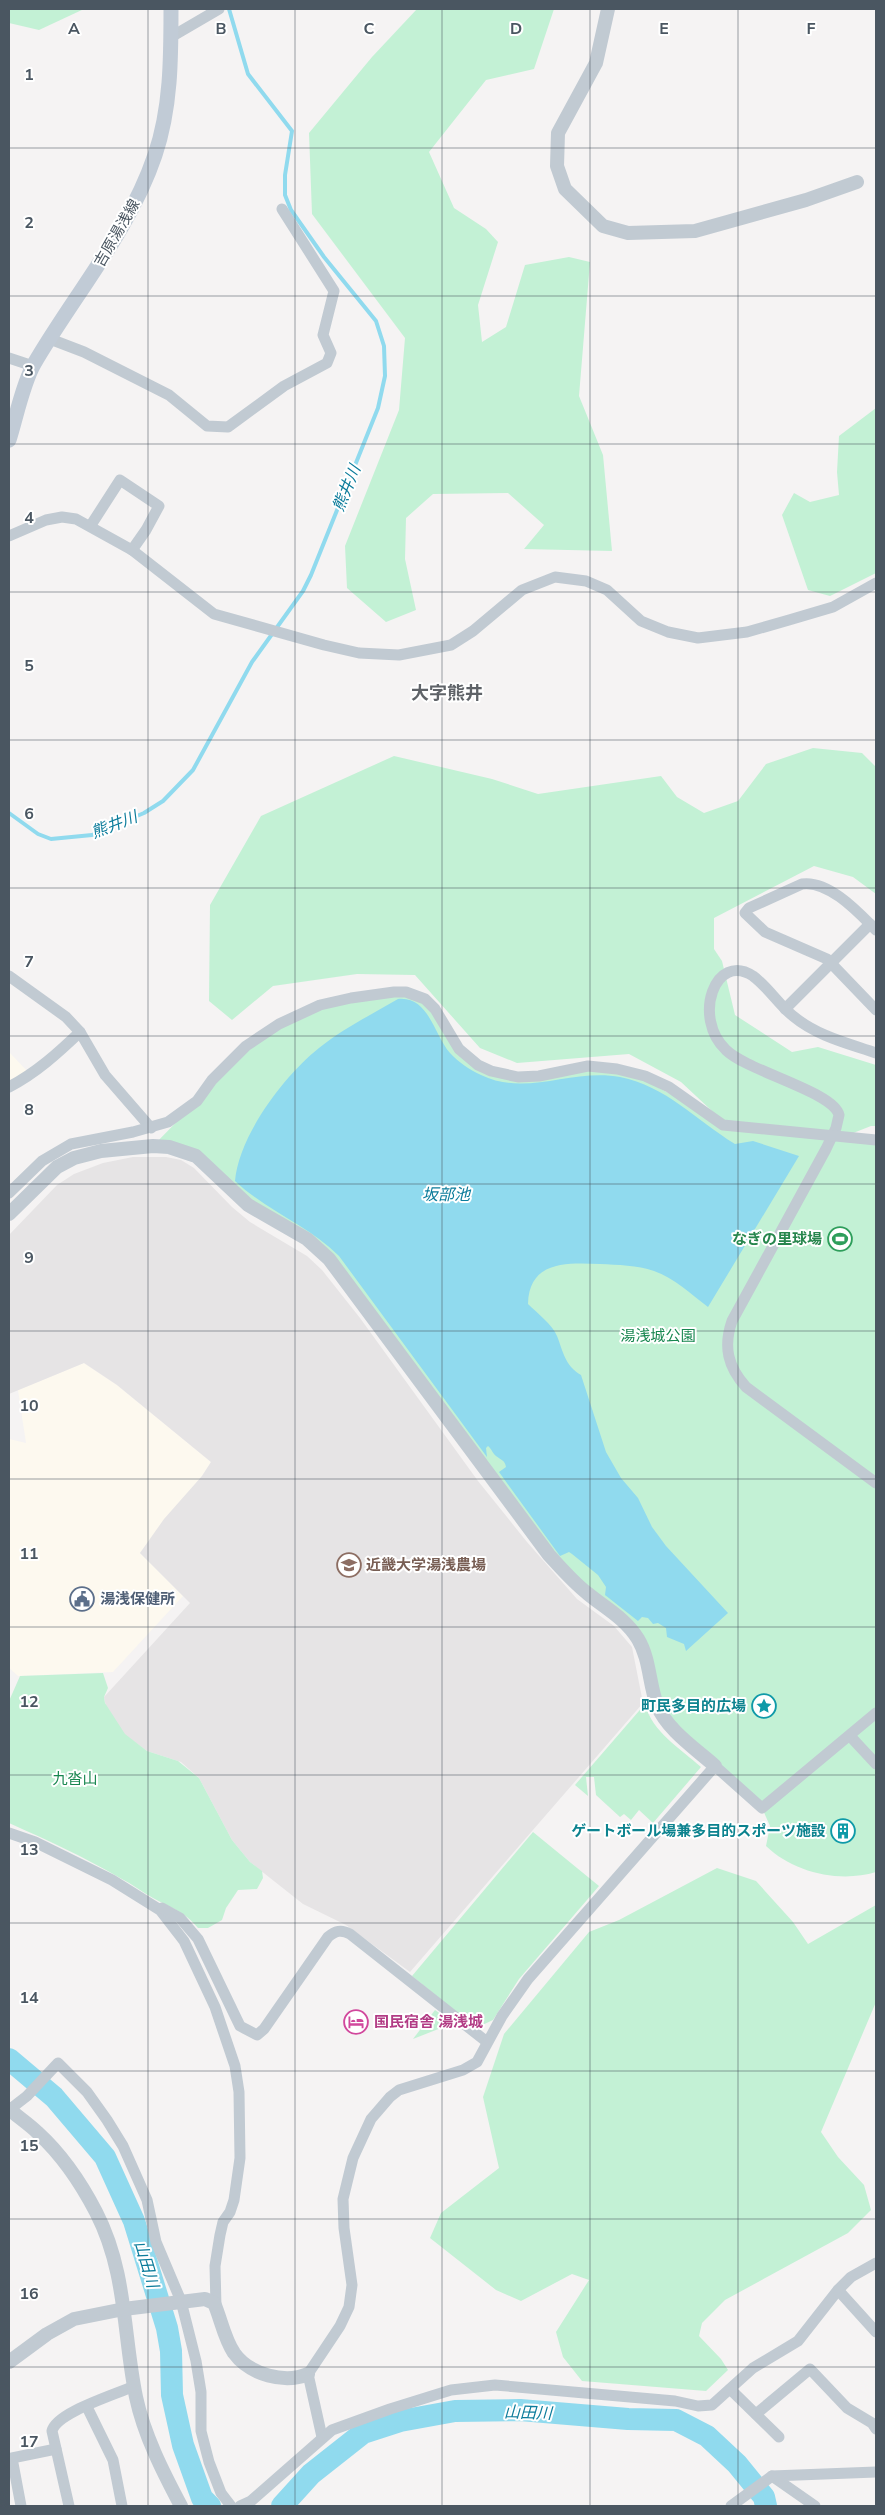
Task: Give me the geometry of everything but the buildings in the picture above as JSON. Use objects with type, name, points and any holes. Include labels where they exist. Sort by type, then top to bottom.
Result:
[{"type":"main road","name":"吉原湯浅線","points":[[9,440],[33,366],[136,203],[156,154],[165,117],[171,70],[171,9]]},
{"type":"street","points":[[171,37],[219,9]]},
{"type":"street","points":[[608,9],[596,63],[558,133],[557,166],[565,189],[603,226],[628,233],[695,231],[806,200],[857,182]]},
{"type":"street","points":[[50,339],[84,352],[169,394],[207,426],[228,427],[284,386],[327,363],[331,353],[323,335],[334,291],[282,208]]},
{"type":"street","points":[[9,358],[33,366]]},
{"type":"street","points":[[91,525],[120,480],[159,506],[132,550]]},
{"type":"street","points":[[9,536],[28,526],[62,517],[76,519],[91,525],[132,550],[214,614],[324,646],[360,652],[399,655],[451,645],[473,631],[522,590],[556,577],[586,581],[607,590],[641,620],[668,632],[698,638],[747,632],[789,620],[833,606],[876,583]]},
{"type":"street","points":[[785,1009],[831,963],[873,927],[843,898],[809,884],[802,884],[746,911],[747,916],[765,932],[818,954],[831,963],[876,1010]]},
{"type":"street","points":[[876,1052],[823,1034],[798,1020],[754,977],[739,972],[728,974],[719,980],[712,992],[708,1007],[709,1019],[715,1036],[726,1050],[736,1059],[832,1104],[838,1115],[832,1136],[737,1311],[729,1330],[727,1351],[732,1369],[746,1388],[876,1484]]},
{"type":"street","points":[[9,976],[66,1017],[80,1032],[105,1075],[151,1128]]},
{"type":"street","points":[[9,1193],[42,1161],[71,1144],[151,1128],[168,1122],[184,1112],[197,1101],[228,1062],[246,1046],[279,1024],[320,1005],[378,993],[406,992],[425,999],[435,1009],[459,1050],[478,1065],[491,1071],[518,1077],[539,1076],[580,1067],[616,1069],[645,1076],[664,1085],[723,1125],[876,1140]]},
{"type":"street","points":[[9,1087],[26,1078],[80,1032]]},
{"type":"street","points":[[9,1214],[57,1167],[74,1158],[101,1151],[153,1146],[168,1147],[196,1156],[248,1205],[312,1243],[329,1259],[363,1302],[548,1555],[585,1592],[612,1611],[630,1627],[644,1651],[657,1705],[668,1724],[762,1808],[876,1713]]},
{"type":"street","points":[[850,1736],[876,1764]]},
{"type":"street","points":[[9,2362],[47,2334],[74,2319],[130,2308],[208,2299],[214,2302],[234,2353],[245,2364],[258,2372],[288,2380],[308,2374],[340,2326],[349,2307],[352,2285],[344,2228],[343,2199],[353,2158],[371,2119],[385,2102],[399,2090],[462,2070],[477,2062],[487,2042],[528,1979],[715,1766]]},
{"type":"street","points":[[9,1832],[35,1842],[112,1880],[150,1903],[170,1912],[188,1925],[198,1939],[240,2026],[253,2035],[258,2036],[264,2029],[328,1937],[336,1931],[342,1931],[350,1934],[487,2042]]},
{"type":"street","points":[[150,1903],[168,1918],[184,1941],[222,2023],[235,2066],[239,2092],[239,2168],[231,2209],[223,2222],[220,2235],[215,2266],[216,2307]]},
{"type":"street","points":[[181,2506],[142,2421],[134,2386],[130,2308],[96,2211],[51,2146],[39,2133],[9,2109],[26,2096],[58,2063],[87,2092],[123,2146],[147,2200],[156,2242],[178,2302],[201,2392],[201,2432],[209,2462],[221,2493],[231,2506]]},
{"type":"street","points":[[240,2506],[252,2501],[322,2437],[343,2424],[451,2390],[475,2386],[514,2386],[705,2406],[712,2405],[764,2360],[798,2340],[838,2290],[851,2277],[876,2263]]},
{"type":"street","points":[[838,2290],[876,2332]]},
{"type":"street","points":[[756,2414],[810,2369],[847,2408],[872,2423],[876,2429]]},
{"type":"street","points":[[308,2374],[322,2437]]},
{"type":"street","points":[[69,2506],[52,2431],[53,2425],[66,2415],[134,2386]]},
{"type":"street","points":[[730,2389],[779,2437]]},
{"type":"street","points":[[88,2407],[113,2460],[122,2506]]},
{"type":"street","points":[[21,2506],[12,2458],[56,2449]]},
{"type":"street","points":[[731,2506],[770,2477],[876,2472]]},
{"type":"street","points":[[770,2477],[815,2506]]},
{"type":"shaded area","points":[[9,1052],[29,1073],[9,1085]]},
{"type":"shaded area","name":"近畿大学湯浅農場","points":[[133,1157],[166,1157],[181,1160],[194,1168],[232,1207],[250,1222],[307,1256],[322,1270],[360,1318],[478,1481],[527,1542],[577,1599],[614,1626],[632,1647],[643,1703],[410,1972],[346,1925],[303,1904],[250,1862],[232,1840],[199,1778],[181,1762],[147,1751],[125,1735],[106,1707],[104,1697],[190,1603],[140,1553],[164,1519],[202,1476],[211,1462],[117,1385],[84,1363],[9,1394],[9,1235],[57,1185],[74,1174],[103,1163]]},
{"type":"shaded area","points":[[84,1363],[117,1385],[211,1462],[202,1476],[140,1553],[183,1596],[113,1672],[18,1676],[9,1668],[9,1439],[26,1443],[18,1390]]},
{"type":"green space","points":[[9,9],[84,9],[39,30],[9,23]]},
{"type":"green space","points":[[417,9],[554,9],[534,69],[486,80],[429,152],[454,208],[486,229],[498,242],[478,305],[482,342],[506,327],[525,265],[569,257],[590,262],[579,396],[603,455],[612,551],[524,549],[544,525],[508,493],[433,494],[406,518],[405,559],[416,610],[386,622],[347,588],[345,546],[399,410],[405,338],[312,214],[309,133],[372,57]]},
{"type":"green space","points":[[876,408],[876,573],[830,596],[808,590],[782,515],[794,493],[810,502],[839,495],[837,472],[839,436]]},
{"type":"green space","name":"湯浅城公園","points":[[813,748],[862,753],[876,767],[876,894],[853,877],[814,866],[714,918],[714,949],[722,961],[735,1015],[792,1052],[818,1047],[876,1065],[876,1126],[871,1126],[843,1137],[876,1140],[876,1872],[848,1876],[833,1876],[804,1869],[790,1863],[766,1846],[770,1826],[762,1808],[668,1724],[644,1651],[585,1592],[329,1259],[265,1216],[208,1166],[153,1146],[197,1101],[228,1062],[301,1013],[378,993],[425,999],[459,1049],[504,1075],[572,1068],[630,1072],[727,1125],[681,1082],[629,1054],[517,1063],[480,1048],[415,975],[357,974],[273,986],[232,1020],[209,1001],[210,905],[261,816],[394,756],[492,779],[538,794],[661,776],[677,797],[704,813],[738,801],[766,764]]},
{"type":"green space","name":"九沓山","points":[[103,1673],[108,1688],[104,1697],[105,1703],[125,1734],[147,1751],[178,1761],[199,1778],[232,1840],[250,1862],[262,1871],[263,1878],[257,1889],[238,1890],[226,1908],[222,1920],[208,1928],[198,1928],[193,1922],[171,1907],[106,1870],[9,1823],[9,1701],[20,1676]]},
{"type":"green space","points":[[645,1704],[654,1723],[668,1739],[701,1767],[653,1823],[639,1810],[631,1820],[624,1814],[620,1817],[596,1795],[594,1777],[586,1777],[588,1796],[575,1785]]},
{"type":"green space","points":[[533,1832],[599,1886],[519,1979],[493,2020],[476,2028],[412,1976]]},
{"type":"green space","points":[[717,1868],[756,1881],[793,1922],[808,1944],[876,1905],[876,2002],[821,2132],[838,2157],[864,2185],[871,2210],[848,2233],[725,2300],[702,2323],[699,2336],[721,2359],[728,2370],[706,2391],[582,2381],[563,2357],[556,2332],[589,2280],[572,2274],[521,2301],[496,2290],[430,2238],[441,2213],[499,2168],[483,2097],[504,2034],[589,1932],[619,1920]]},
{"type":"green space","points":[[435,2010],[449,2020],[441,2028],[413,2039]]},
{"type":"water","name":"坂部池","points":[[398,999],[408,1000],[424,1010],[450,1053],[464,1066],[481,1075],[498,1081],[515,1083],[532,1083],[602,1075],[637,1081],[680,1105],[735,1144],[753,1141],[799,1156],[708,1307],[661,1274],[648,1269],[627,1266],[575,1264],[552,1267],[535,1279],[530,1290],[528,1304],[552,1327],[568,1363],[581,1375],[606,1452],[621,1478],[638,1498],[652,1527],[666,1546],[728,1613],[686,1651],[684,1644],[667,1637],[666,1628],[658,1623],[653,1624],[648,1618],[642,1617],[638,1621],[605,1595],[606,1587],[598,1575],[572,1554],[569,1552],[560,1556],[499,1472],[506,1467],[504,1461],[495,1455],[488,1446],[486,1448],[487,1457],[339,1256],[315,1236],[247,1192],[235,1181],[238,1163],[254,1126],[278,1090],[292,1074],[328,1041]]},
{"type":"waterway","name":"熊井川","points":[[9,813],[38,834],[51,839],[92,835],[144,813],[163,801],[193,770],[252,662],[303,591],[378,408],[385,376],[384,346],[376,321],[324,257],[291,210],[285,195],[285,175],[292,131],[248,74],[229,9]]},
{"type":"waterway","name":"山田川","points":[[9,2059],[54,2097],[105,2157],[134,2221],[167,2328],[171,2351],[172,2395],[183,2445],[202,2498],[210,2506]]},
{"type":"waterway","name":"山田川","points":[[282,2506],[311,2474],[363,2433],[400,2421],[455,2411],[520,2410],[628,2419],[676,2420],[707,2436],[737,2464],[764,2497],[766,2506]]},
{"type":"place","name":"なぎの里球場","points":[[840,1239]]},
{"type":"place","name":"近畿大学湯浅農場","points":[[349,1565]]},
{"type":"place","name":"湯浅保健所","points":[[82,1599]]},
{"type":"place","name":"町民多目的広場","points":[[764,1706]]},
{"type":"place","name":"ゲートボール場兼多目的スポーツ施設","points":[[843,1831]]},
{"type":"place","name":"国民宿舎 湯浅城","points":[[356,2022]]},
{"type":"district","name":"大字熊井","points":[[447,693]]}]
